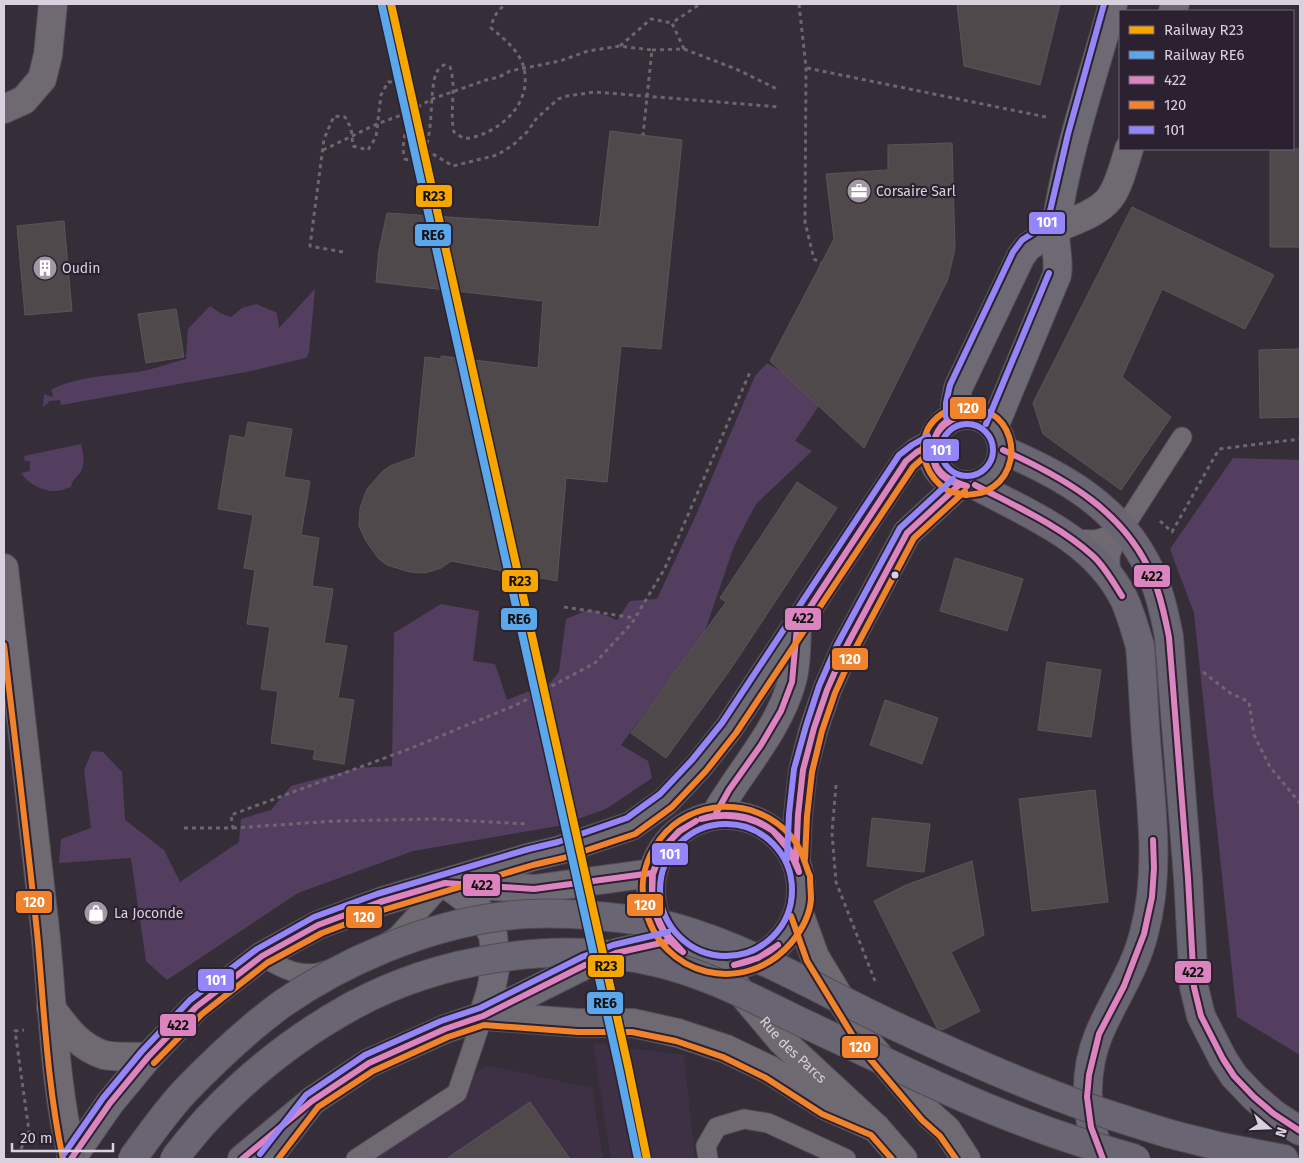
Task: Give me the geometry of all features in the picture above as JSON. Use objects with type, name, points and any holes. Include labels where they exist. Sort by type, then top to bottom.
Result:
[{"type":"highway","points":[[999,438],[1090,497],[1122,528],[1145,561],[1155,583],[1169,638],[1188,878],[1194,987],[1201,1016],[1234,1076],[1274,1114],[1300,1131]]},
{"type":"highway","points":[[967,485],[1072,538],[1094,558],[1110,577],[1126,606],[1140,646],[1153,832],[1154,868],[1152,897],[1144,934],[1124,986],[1099,1034],[1089,1075],[1087,1097],[1091,1127],[1103,1159]]},
{"type":"highway","points":[[132,1159],[184,1092],[234,1043],[283,1004],[344,967],[393,945],[442,928],[498,916],[564,913],[616,917],[670,927],[719,942],[996,1072],[1092,1109],[1170,1134],[1240,1151],[1284,1159]]},
{"type":"highway","points":[[174,1159],[211,1114],[254,1075],[298,1040],[352,1006],[401,984],[460,965],[517,955],[568,952],[620,955],[656,962],[738,990],[814,1029],[962,1096],[1080,1143],[1136,1159]]},
{"type":"highway","points":[[242,1159],[312,1101]]},
{"type":"main road","points":[[4,109],[24,100],[42,79],[48,55],[53,4]]},
{"type":"main road","points":[[999,438],[986,420],[966,415],[955,417],[945,423],[937,432],[932,444],[932,456],[935,466],[941,475],[949,481],[967,485],[986,481],[996,472],[1001,462],[999,438],[1057,276],[1059,265],[1055,229],[1076,136],[1113,4]]},
{"type":"main road","points":[[955,417],[958,388],[1021,256],[1028,248],[1055,229],[1098,209],[1110,199],[1129,150]]},
{"type":"main road","points":[[71,1159],[110,1103],[148,1057],[196,1007],[262,956],[318,925],[380,902],[531,856],[560,850],[623,829],[631,826],[659,806],[699,766],[729,728],[906,461],[917,452],[932,444]]},
{"type":"main road","points":[[796,860],[798,814],[803,770],[814,728],[827,690],[846,649],[908,533],[967,485]]},
{"type":"main road","points":[[4,568],[45,930],[51,1008],[65,1128],[71,1159]]},
{"type":"main road","points":[[715,815],[781,711],[794,672],[797,627]]},
{"type":"main road","points":[[715,815],[740,816],[763,824],[782,839],[796,860],[801,877],[802,895],[799,913],[787,936],[768,954],[744,964],[719,966],[703,963],[688,956],[670,941],[657,921],[651,897],[652,873],[659,856],[669,841],[682,829],[698,820],[715,815]]},
{"type":"main road","points":[[445,883],[534,889],[652,873]]},
{"type":"main road","points":[[445,883],[477,906],[492,935],[496,964],[492,990],[483,1016]]},
{"type":"main road","points":[[799,913],[815,957],[866,1041],[929,1114],[947,1130],[966,1159]]},
{"type":"main road","points":[[267,1159],[312,1101],[369,1063],[445,1029],[483,1016],[585,965],[616,953],[670,941]]},
{"type":"main road","name":"Rue des Parcs","points":[[719,966],[782,1041],[876,1128],[903,1159]]},
{"type":"main road","points":[[51,1008],[69,1032],[84,1046],[105,1055],[148,1057]]},
{"type":"main road","name":"Rue des Parcs","points":[[483,1016],[579,1022],[633,1023],[678,1033],[726,1049],[770,1070],[826,1106],[876,1128]]},
{"type":"lane","points":[[1110,577],[1110,556],[1115,541],[1182,437]]},
{"type":"lane","points":[[1072,538],[1091,541],[1110,536],[1122,528]]},
{"type":"lane","points":[[262,956],[282,969],[300,974],[323,972],[378,949],[397,936],[445,883]]},
{"type":"lane","points":[[356,1159],[457,1093],[483,1016]]},
{"type":"lane","points":[[708,1159],[706,1146],[717,1127],[744,1119],[768,1123],[846,1159]]},
{"type":"path","points":[[343,252],[310,246],[324,139],[334,116],[345,117],[351,128],[353,146],[368,150],[376,138],[381,95],[388,82],[398,82],[404,96],[404,106],[407,113],[402,152],[405,159],[412,161],[417,159],[426,150],[433,82],[437,71],[444,65],[450,67],[453,76],[451,120],[454,132],[465,138],[478,136],[496,129],[516,111],[523,94],[526,75],[512,47],[491,28],[497,11],[506,4]]},
{"type":"path","points":[[620,46],[651,19],[672,23],[700,4]]},
{"type":"path","points":[[798,4],[806,68],[805,222],[814,259],[821,263]]},
{"type":"path","points":[[672,23],[684,49]]},
{"type":"path","points":[[322,150],[453,91],[524,68],[620,46],[652,50],[684,49],[736,69],[779,90]]},
{"type":"path","points":[[643,136],[652,50]]},
{"type":"path","points":[[806,68],[1046,117]]},
{"type":"path","points":[[426,150],[453,166],[497,155],[513,145],[528,131],[536,119],[558,99],[595,92],[780,107]]},
{"type":"path","points":[[233,828],[231,815],[409,749],[516,705],[595,663],[634,618],[664,568],[750,372]]},
{"type":"path","points":[[1172,532],[1219,449],[1300,439]]},
{"type":"path","points":[[564,607],[634,618]]},
{"type":"path","points":[[1170,652],[1211,677],[1230,693],[1249,702],[1254,735],[1270,767],[1300,803]]},
{"type":"path","points":[[836,784],[832,833],[836,882],[878,987]]},
{"type":"path","points":[[184,828],[233,828],[335,821],[425,819],[534,824]]},
{"type":"path","points":[[21,1149],[29,1131],[15,1031],[25,1030]]},
{"type":"shaded area","points":[[315,289],[309,353],[306,358],[246,372],[61,405],[60,400],[50,401],[43,407],[44,394],[52,397],[51,390],[61,385],[93,377],[138,372],[186,359],[188,329],[210,306],[220,313],[231,317],[242,308],[256,304],[277,313],[279,328]]},
{"type":"shaded area","points":[[767,363],[825,397],[795,441],[812,451],[756,504],[734,546],[705,631],[621,745],[648,761],[652,778],[606,809],[558,826],[413,851],[298,893],[167,980],[146,961],[131,858],[59,863],[61,839],[91,828],[84,770],[92,751],[103,752],[122,772],[125,820],[164,850],[180,882],[239,842],[241,819],[271,810],[291,786],[358,768],[392,766],[394,633],[441,604],[479,611],[473,661],[495,664],[507,700],[550,683],[559,672],[566,619],[590,609],[617,620],[630,601],[657,599],[696,515],[755,376]]},
{"type":"shaded area","points":[[81,444],[83,466],[71,487],[58,491],[46,490],[32,483],[21,473],[30,471],[30,461],[25,461],[24,456]]},
{"type":"shaded area","points":[[1233,458],[1300,460],[1300,1055],[1237,1017],[1194,613],[1170,549]]},
{"type":"shaded area","points":[[593,1043],[684,1055],[695,1159],[611,1159]]},
{"type":"shaded area","points":[[486,1065],[592,1088],[603,1159],[354,1159]]},
{"type":"building","points":[[957,4],[1060,4],[1040,85],[964,66]]},
{"type":"building","points":[[610,131],[682,140],[661,349],[621,346],[607,482],[566,478],[557,581],[451,561],[441,568],[425,573],[410,572],[387,565],[378,558],[366,541],[359,526],[360,508],[367,489],[382,472],[390,466],[415,457],[425,357],[441,359],[441,356],[538,368],[543,301],[376,282],[379,250],[387,213],[599,227]]},
{"type":"building","points":[[952,143],[955,248],[948,279],[864,448],[770,361],[834,239],[826,174],[888,170],[888,145]]},
{"type":"building","points":[[1300,149],[1300,247],[1270,247],[1270,150]]},
{"type":"building","points":[[1132,207],[1274,275],[1245,329],[1162,289],[1122,377],[1171,417],[1121,490],[1043,434],[1033,403]]},
{"type":"building","name":"Oudin","points":[[64,221],[72,311],[25,315],[17,226]]},
{"type":"building","points":[[176,309],[184,357],[146,363],[138,314]]},
{"type":"building","points":[[1300,349],[1300,417],[1260,418],[1259,350]]},
{"type":"building","points":[[248,422],[292,429],[284,477],[310,481],[301,535],[319,538],[312,586],[333,589],[324,643],[347,646],[338,698],[354,700],[344,764],[313,759],[315,750],[271,743],[278,691],[261,689],[270,627],[247,624],[255,570],[244,568],[253,515],[218,509],[230,435],[245,438]]},
{"type":"building","points":[[797,482],[837,508],[730,670],[666,758],[631,733],[726,602],[720,598]]},
{"type":"building","points":[[955,558],[1023,579],[1007,631],[940,611]]},
{"type":"building","points":[[1047,662],[1101,670],[1091,737],[1038,730]]},
{"type":"building","points":[[885,700],[938,718],[922,764],[870,745]]},
{"type":"building","points":[[1095,790],[1108,902],[1032,911],[1019,799]]},
{"type":"building","points":[[872,818],[930,824],[924,872],[867,866]]},
{"type":"building","points":[[972,861],[984,935],[951,952],[980,1011],[942,1030],[937,1028],[874,901],[906,885]]},
{"type":"building","points":[[530,1102],[570,1159],[446,1159]]},
{"type":"rail line","name":"R23","points":[[391,4],[628,1066],[647,1159]]},
{"type":"rail line","name":"RE6","points":[[382,6],[638,1159]]},
{"type":"transit line","name":"101","points":[[946,417],[946,403],[950,385],[1013,252],[1022,240],[1047,224],[1068,134],[1104,4]]},
{"type":"transit line","name":"101","points":[[986,424],[1049,273]]},
{"type":"transit line","name":"120","points":[[965,495],[951,492],[940,485],[926,465],[923,449],[926,433],[930,425],[937,418],[950,410],[975,408],[991,414],[1003,424],[1009,438],[1011,453],[1008,468],[1000,481],[984,492],[967,495]]},
{"type":"transit line","name":"422","points":[[933,456],[933,444],[941,426],[945,422],[957,417]]},
{"type":"transit line","name":"422","points":[[933,456],[935,437],[938,432],[957,417]]},
{"type":"transit line","name":"101","points":[[967,424],[981,428],[989,436],[993,450],[989,464],[981,472],[967,476],[953,472],[945,464],[941,450],[945,436],[953,428],[967,424]]},
{"type":"transit line","name":"101","points":[[64,1154],[103,1098],[142,1051],[190,1000],[257,949],[314,917],[377,894],[558,842],[627,818],[660,794],[692,760],[722,723],[899,455],[928,436]]},
{"type":"transit line","name":"422","points":[[715,815],[729,790],[761,745],[781,711],[792,682],[797,627],[906,461],[917,452],[932,444]]},
{"type":"transit line","name":"422","points":[[1003,450],[1071,485],[1110,516],[1127,534],[1153,578],[1161,600],[1169,637],[1188,878],[1194,987],[1201,1016],[1234,1076],[1274,1114],[1300,1131]]},
{"type":"transit line","name":"120","points":[[154,1063],[202,1014],[267,963],[322,933],[383,910],[533,865],[563,858],[635,834],[672,807],[706,771],[736,733],[913,467],[922,459],[936,452]]},
{"type":"transit line","name":"422","points":[[933,456],[937,468],[945,476],[967,486]]},
{"type":"transit line","name":"422","points":[[933,456],[936,468],[944,477],[955,483],[967,486]]},
{"type":"transit line","name":"101","points":[[787,859],[794,769],[819,686],[837,645],[900,528],[953,479]]},
{"type":"transit line","name":"422","points":[[796,859],[803,770],[814,728],[827,690],[845,649],[907,533],[959,485]]},
{"type":"transit line","name":"422","points":[[975,485],[1051,525],[1080,545],[1101,565],[1122,596]]},
{"type":"transit line","name":"120","points":[[805,859],[812,772],[822,731],[835,693],[853,653],[914,538],[965,491]]},
{"type":"transit line","name":"120","points":[[4,645],[37,932],[53,1103],[63,1159]]},
{"type":"transit line","name":"120","points":[[809,874],[796,843],[775,822],[758,813],[741,808],[705,809],[673,825],[660,839],[647,863],[643,880],[643,898],[654,931],[668,950],[686,963],[706,972],[729,974],[751,970],[772,960],[791,943],[809,911],[811,899],[810,876]]},
{"type":"transit line","name":"422","points":[[701,819],[720,815],[739,816],[757,821],[773,831]]},
{"type":"transit line","name":"422","points":[[701,819],[720,816],[738,817],[756,822],[773,831]]},
{"type":"transit line","name":"422","points":[[666,845],[679,831],[696,821]]},
{"type":"transit line","name":"422","points":[[666,845],[680,831],[696,821]]},
{"type":"transit line","name":"101","points":[[726,824],[739,825],[751,829],[773,843],[787,865],[791,877],[792,890],[791,903],[787,915],[773,937],[751,951],[739,955],[726,956],[713,955],[701,951],[679,937],[665,915],[661,903],[660,890],[661,877],[665,865],[679,843],[701,829],[713,825],[726,824]]},
{"type":"transit line","name":"422","points":[[773,831],[789,850],[799,872]]},
{"type":"transit line","name":"422","points":[[773,831],[789,850],[799,872]]},
{"type":"transit line","name":"422","points":[[1103,1159],[1091,1127],[1087,1097],[1089,1075],[1099,1034],[1124,986],[1144,934],[1152,897],[1153,840]]},
{"type":"transit line","name":"422","points":[[652,898],[652,877],[660,855]]},
{"type":"transit line","name":"422","points":[[652,898],[653,872],[660,855]]},
{"type":"transit line","name":"422","points":[[71,1159],[110,1103],[148,1057],[196,1007],[262,956],[318,925],[380,902],[445,883],[534,889],[652,873]]},
{"type":"transit line","name":"422","points":[[655,912],[664,931],[683,952]]},
{"type":"transit line","name":"422","points":[[655,912],[665,934],[683,952]]},
{"type":"transit line","name":"120","points":[[791,916],[807,961],[859,1046],[922,1120],[940,1136],[956,1159]]},
{"type":"transit line","name":"101","points":[[260,1154],[306,1095],[365,1055],[441,1021],[480,1008],[582,957],[613,945],[668,932]]},
{"type":"transit line","name":"422","points":[[242,1159],[312,1101],[369,1063],[445,1029],[483,1016],[585,965],[616,953],[670,941]]},
{"type":"transit line","name":"422","points":[[734,965],[758,958],[778,945]]},
{"type":"transit line","name":"422","points":[[734,965],[758,958],[778,945]]},
{"type":"transit line","name":"120","points":[[278,1159],[318,1107],[373,1071],[448,1037],[484,1025],[578,1032],[632,1032],[676,1041],[723,1057],[766,1078],[822,1114],[871,1135],[892,1159]]},
{"type":"place","name":"Corsaire Sarl","points":[[859,191]]},
{"type":"place","name":"Oudin","points":[[45,268]]},
{"type":"place","name":"La Joconde","points":[[96,913]]}]
